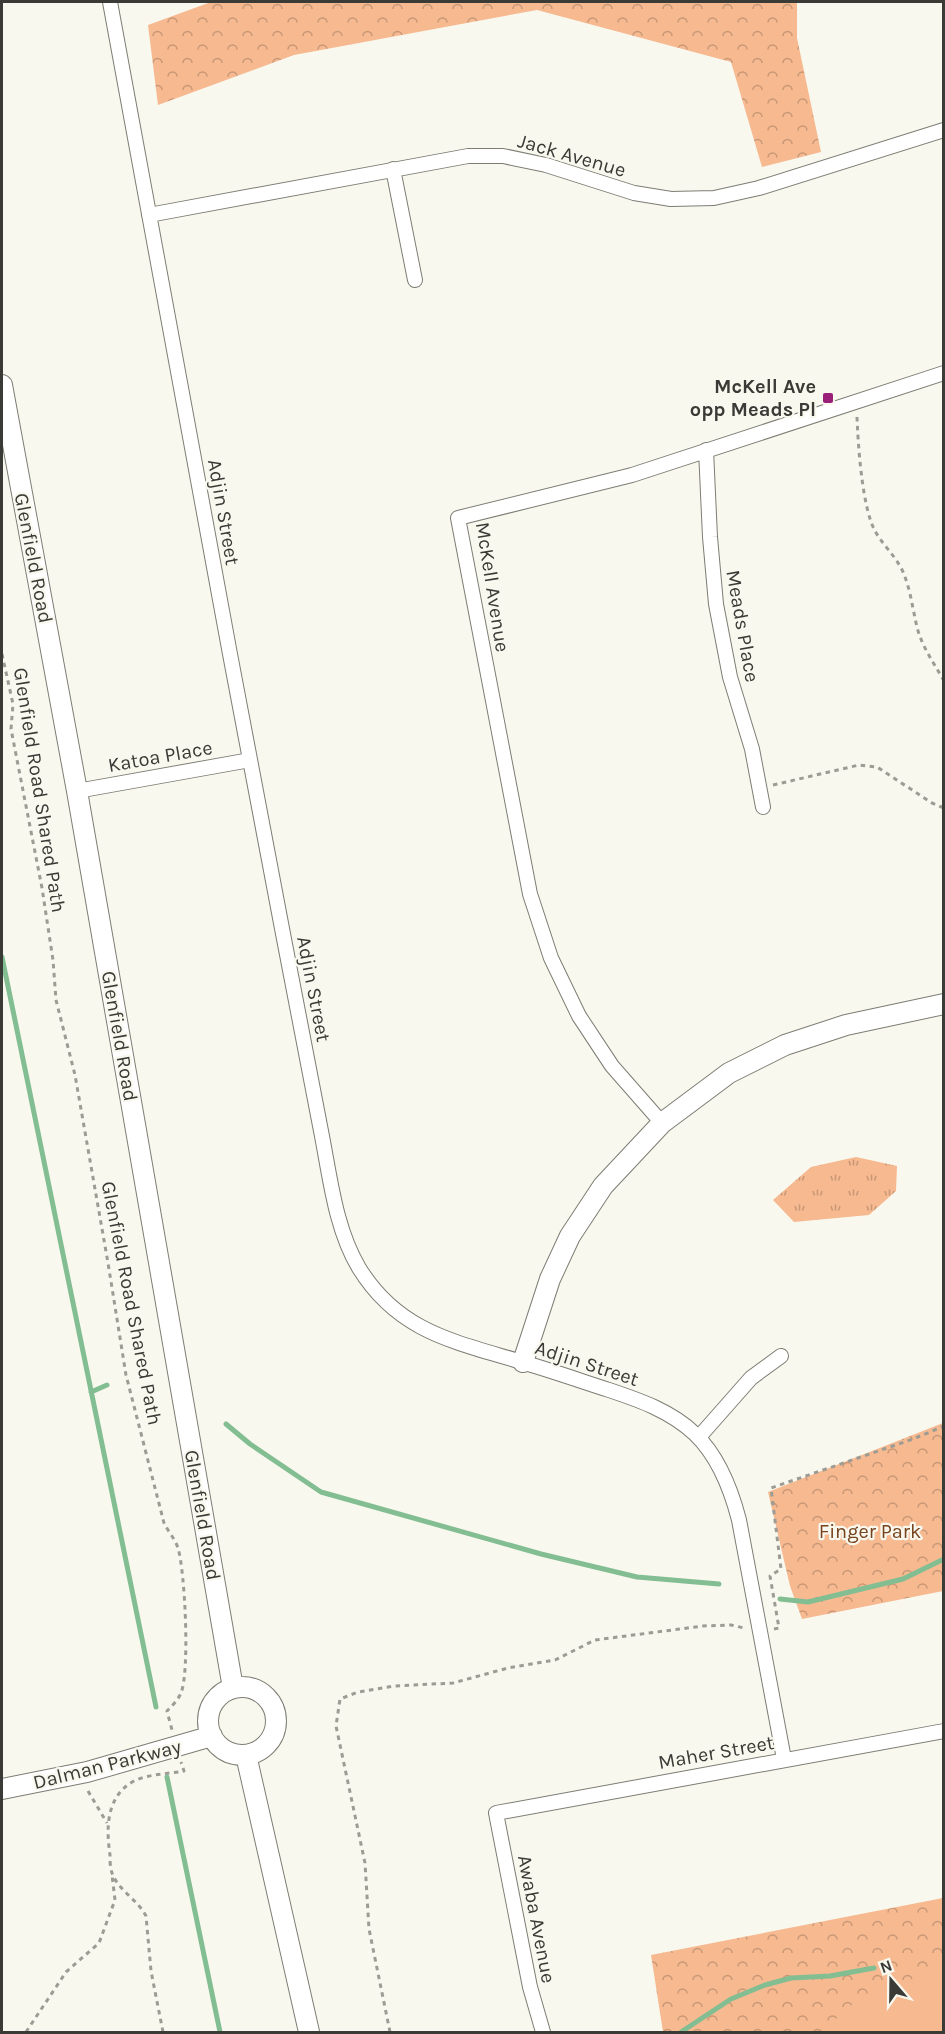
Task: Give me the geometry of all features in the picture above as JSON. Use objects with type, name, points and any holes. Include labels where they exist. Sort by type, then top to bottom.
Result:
[{"type":"main road","name":"Glenfield Road","points":[[2,385],[77,791],[233,1688]]},
{"type":"main road","points":[[523,1362],[550,1279],[570,1236],[603,1186],[662,1123],[729,1074],[785,1045],[846,1025],[944,1004]]},
{"type":"main road","points":[[233,1688],[254,1688],[272,1702],[277,1724],[267,1745],[258,1752],[236,1755],[218,1745],[212,1736],[208,1722],[212,1706],[218,1696],[233,1688]]},
{"type":"main road","name":"Dalman Parkway","points":[[2,1789],[78,1774],[212,1736]]},
{"type":"main road","points":[[246,1755],[309,2032]]},
{"type":"street","name":"Adjin Street","points":[[110,2],[323,1144],[345,1238],[359,1268],[382,1299],[412,1324],[447,1340],[634,1398],[680,1421],[699,1437],[730,1488],[739,1520],[784,1760]]},
{"type":"street","name":"Jack Avenue","points":[[149,215],[468,156],[503,156],[546,165],[634,193],[671,199],[714,198],[759,188],[944,130]]},
{"type":"street","points":[[393,169],[415,280]]},
{"type":"street","name":"McKell Avenue","points":[[662,1123],[612,1066],[579,1016],[551,958],[530,894],[458,518],[632,475],[944,374]]},
{"type":"street","name":"Meads Place","points":[[706,450],[716,604],[730,677],[752,749],[763,807]]},
{"type":"street","name":"Katoa Place","points":[[77,791],[250,760]]},
{"type":"street","points":[[699,1437],[751,1378],[781,1356]]},
{"type":"street","name":"Maher Street","points":[[496,1813],[944,1731]]},
{"type":"street","name":"Awaba Avenue","points":[[496,1813],[530,1987],[543,2032]]},
{"type":"path","points":[[857,401],[858,438],[870,517],[875,531],[898,561],[906,578],[922,642],[944,681]]},
{"type":"path","name":"Glenfield Road Shared Path","points":[[2,654],[13,704],[11,729],[42,888],[53,960],[56,1000],[75,1075],[126,1375],[164,1523],[177,1544],[183,1589],[184,1673],[182,1692],[167,1712],[184,1771],[139,1779],[131,1783],[118,1797],[107,1823],[115,1900],[99,1943],[66,1972],[26,2032]]},
{"type":"path","points":[[759,789],[859,765],[877,767],[932,803],[944,808]]},
{"type":"path","points":[[772,1629],[779,1628],[770,1576],[781,1569],[771,1488],[914,1439],[944,1426]]},
{"type":"path","points":[[390,2032],[369,1929],[365,1863],[336,1726],[340,1699],[358,1692],[394,1686],[453,1683],[508,1668],[555,1660],[595,1641],[703,1626],[731,1624],[749,1629]]},
{"type":"path","points":[[78,1774],[107,1823]]},
{"type":"path","points":[[112,1873],[142,1908],[146,1916],[151,1971],[163,2032]]},
{"type":"green space","points":[[211,2],[797,2],[797,38],[821,152],[762,167],[731,62],[537,10],[294,55],[158,105],[148,25]]},
{"type":"green space","points":[[856,1157],[897,1166],[896,1191],[869,1215],[794,1222],[773,1200],[811,1167]]},
{"type":"green space","name":"Finger Park","points":[[943,1423],[943,1591],[802,1619],[790,1586],[768,1492]]},
{"type":"green space","points":[[943,1898],[943,2032],[663,2032],[651,1955]]},
{"type":"green space","points":[[931,1972],[943,1972],[943,2032],[823,2032],[848,2007],[884,1989]]},
{"type":"waterway","points":[[2,957],[156,1707]]},
{"type":"waterway","points":[[91,1392],[107,1385]]},
{"type":"waterway","points":[[226,1424],[250,1444],[321,1492],[541,1554],[637,1577],[719,1584]]},
{"type":"waterway","points":[[780,1599],[808,1602],[903,1579],[944,1559]]},
{"type":"waterway","points":[[167,1777],[220,2032]]},
{"type":"waterway","points":[[681,2032],[731,1999],[765,1985],[791,1978],[830,1976],[874,1968]]},
{"type":"place","name":"McKell Ave opp Meads Pl","points":[[828,398]]}]
